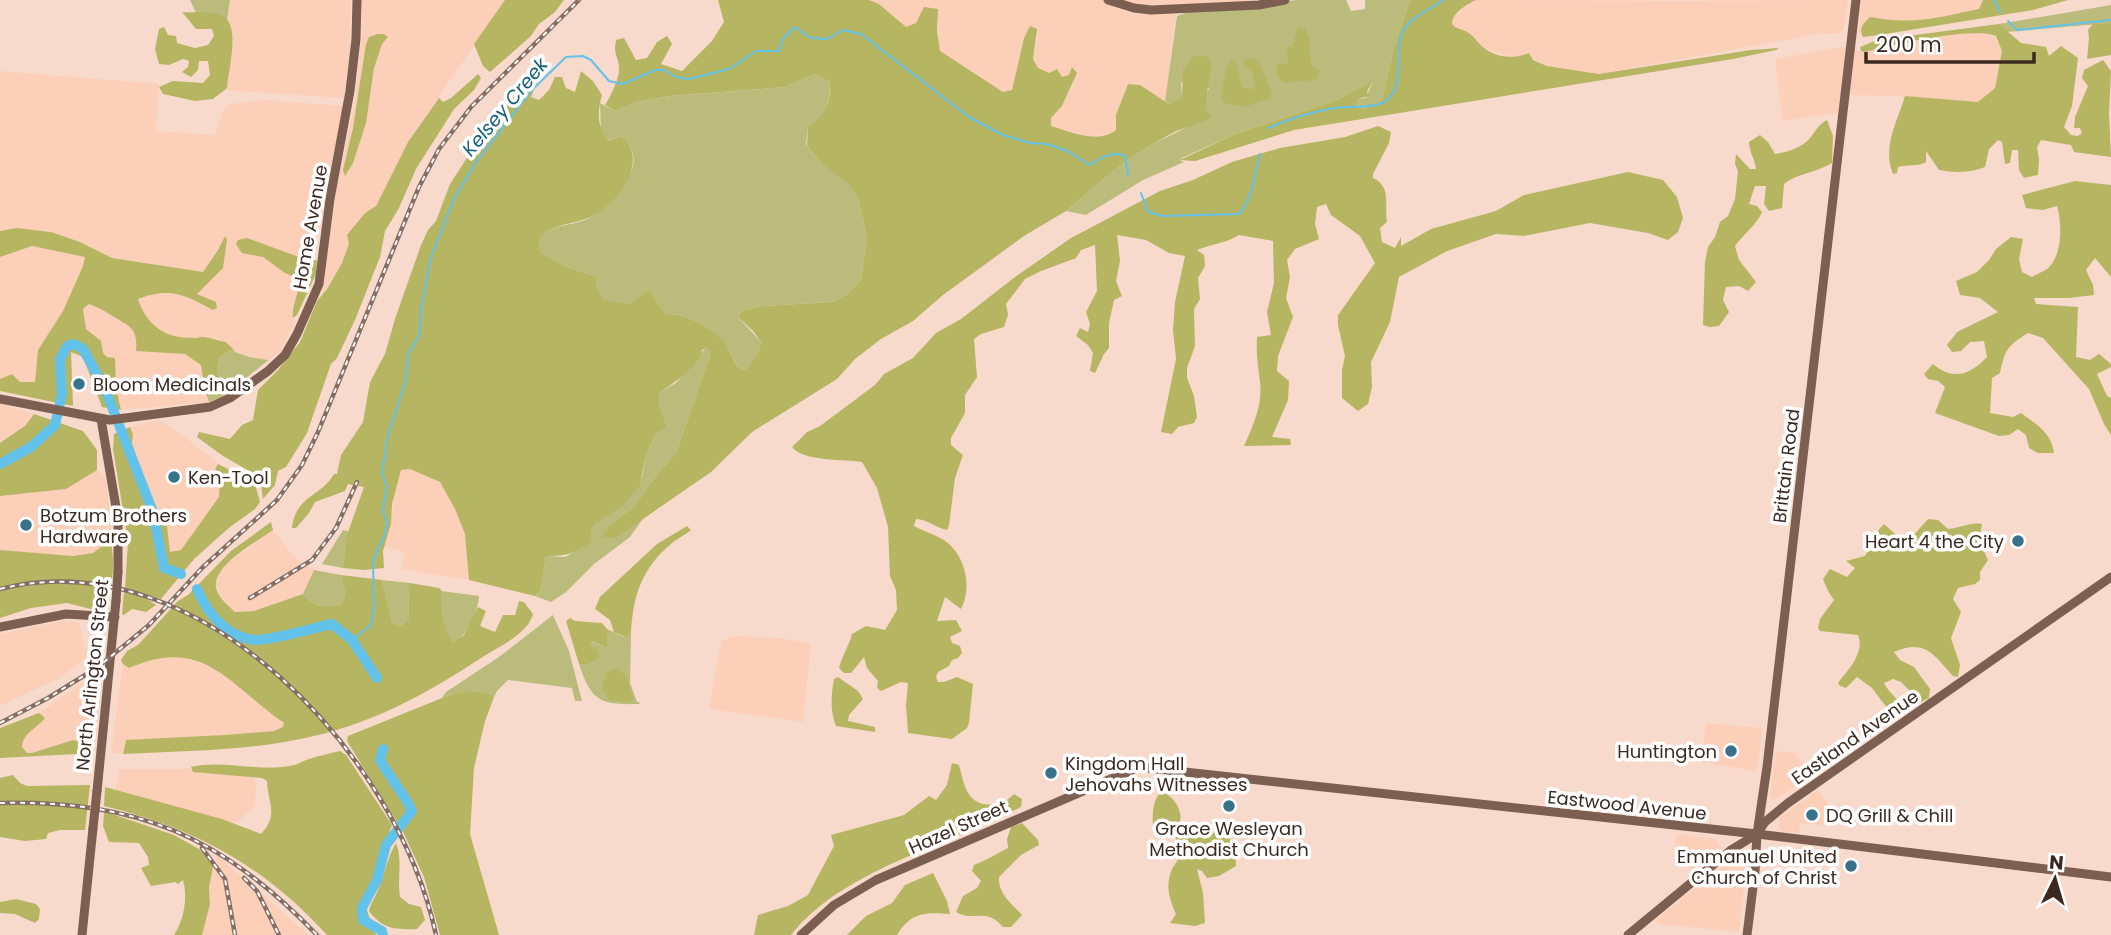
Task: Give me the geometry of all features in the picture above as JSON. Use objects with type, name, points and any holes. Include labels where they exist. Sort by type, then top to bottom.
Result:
[{"type":"street","name":"Home Avenue","points":[[0,399],[105,419],[162,414],[209,407],[230,398],[277,363],[297,334],[321,275],[330,199],[351,91],[357,0]]},
{"type":"street","points":[[1108,0],[1152,10],[1259,5],[1285,0]]},
{"type":"street","name":"Brittain Road","points":[[1747,935],[1755,871],[1756,834],[1769,750],[1856,0]]},
{"type":"street","name":"North Arlington Street","points":[[82,935],[118,572],[118,519],[105,419]]},
{"type":"street","name":"Eastland Avenue","points":[[1628,935],[1731,850],[1756,834],[1765,822],[1791,801],[2109,582]]},
{"type":"street","points":[[0,627],[66,614],[115,617]]},
{"type":"street","name":"Eastwood Avenue","points":[[1139,766],[1756,834],[2111,877]]},
{"type":"street","name":"Hazel Street","points":[[801,935],[834,905],[876,880],[1139,766]]},
{"type":"shaded area","points":[[190,0],[230,0],[227,20],[222,16],[196,13]]},
{"type":"shaded area","points":[[230,0],[351,0],[350,51],[344,98],[224,90],[227,88],[227,20]]},
{"type":"shaded area","points":[[361,0],[505,0],[408,142],[375,207],[365,213],[348,234],[349,244],[342,263],[321,297],[337,186],[355,102],[362,31]]},
{"type":"shaded area","points":[[505,0],[564,0],[555,12],[539,24],[531,36],[490,72],[483,66],[474,44]]},
{"type":"shaded area","points":[[718,0],[869,0],[879,4],[906,27],[916,23],[924,7],[938,9],[940,51],[1003,92],[1012,90],[1024,38],[1030,26],[1037,29],[1033,59],[1038,68],[1049,73],[1057,69],[1062,77],[1069,75],[1072,67],[1077,73],[1062,106],[1051,118],[1051,126],[1084,136],[1101,136],[1116,130],[1116,115],[1128,84],[1140,85],[1169,104],[1182,97],[1183,69],[1194,56],[1202,55],[1211,59],[1206,110],[1212,115],[1207,120],[1176,131],[1119,166],[1066,211],[1024,236],[943,295],[913,321],[881,339],[855,359],[837,379],[752,432],[711,472],[617,537],[601,538],[611,524],[634,507],[657,474],[676,453],[710,355],[707,347],[702,350],[691,368],[660,392],[659,404],[667,427],[655,435],[646,456],[639,487],[623,505],[595,524],[591,532],[591,542],[570,554],[546,556],[541,589],[535,596],[469,580],[465,534],[455,509],[440,482],[410,469],[401,470],[392,504],[391,524],[383,551],[384,568],[343,568],[347,535],[364,487],[348,484],[345,491],[315,502],[296,528],[292,528],[294,517],[303,503],[337,474],[341,455],[363,422],[370,382],[385,354],[421,245],[436,221],[450,184],[476,144],[540,65],[543,67],[531,97],[539,100],[549,90],[555,77],[562,77],[566,88],[575,92],[581,71],[593,81],[602,95],[599,119],[605,136],[609,141],[621,136],[632,152],[628,179],[612,201],[590,217],[555,227],[541,236],[541,253],[567,267],[598,277],[596,286],[602,299],[629,304],[645,292],[651,292],[667,314],[689,318],[716,334],[727,345],[739,369],[746,370],[761,342],[738,317],[742,311],[761,306],[834,302],[861,280],[867,238],[859,202],[851,186],[822,164],[807,146],[808,127],[826,108],[830,82],[815,74],[785,87],[670,96],[637,102],[615,111],[605,105],[619,71],[616,40],[624,38],[636,60],[647,58],[657,42],[667,36],[672,44],[661,64],[682,71],[712,41],[724,22]]},
{"type":"shaded area","points":[[869,0],[1285,0],[1177,9],[1165,101],[1140,85],[1128,84],[1116,115],[1116,130],[1110,134],[1087,136],[1051,126],[1051,118],[1062,106],[1073,85],[1069,75],[1062,78],[1038,68],[1033,59],[1038,35],[1024,38],[1012,90],[1003,92],[939,51],[938,18],[906,27],[879,4]]},
{"type":"shaded area","points":[[1296,0],[1346,0],[1351,11],[1365,9],[1365,0],[1410,0],[1393,51],[1382,100],[1363,109],[1356,105],[1358,99],[1366,98],[1372,83],[1339,99],[1233,135],[1182,158],[1180,160],[1184,162],[1143,180],[1086,215],[1066,211],[1119,166],[1151,145],[1211,115],[1206,110],[1205,97],[1209,88],[1181,82],[1182,97],[1169,104],[1165,101],[1177,16],[1188,12],[1229,10]]},
{"type":"shaded area","points":[[1410,0],[1476,0],[1457,13],[1452,24],[1469,33],[1489,51],[1506,56],[1529,53],[1533,60],[1547,66],[1599,74],[1779,48],[1733,59],[1294,130],[1195,161],[1180,160],[1233,135],[1339,99],[1372,82],[1367,92],[1369,96],[1358,99],[1356,105],[1363,109],[1382,100],[1393,51]]},
{"type":"shaded area","points":[[1476,0],[1848,0],[1843,33],[1818,34],[1599,74],[1547,66],[1524,55],[1514,57],[1484,49],[1468,32],[1452,25],[1452,19],[1458,12]]},
{"type":"shaded area","points":[[1862,0],[1983,0],[1979,9],[1949,16],[1906,22],[1880,19],[1861,26],[1861,32],[1858,34]]},
{"type":"shaded area","points":[[1983,0],[2068,0],[2033,10],[1879,35],[1863,37],[1861,31],[1870,17],[1900,20],[1937,18],[1979,9]]},
{"type":"shaded area","points":[[2111,5],[2111,23],[2007,32],[1999,24]]},
{"type":"shaded area","points":[[182,12],[221,15],[231,27],[232,48],[227,88],[213,99],[195,101],[163,94],[159,87],[173,81],[203,83],[210,75],[208,61],[199,61],[198,70],[191,77],[182,72],[188,67],[189,61],[183,59],[169,65],[159,64],[155,49],[159,29],[164,27],[168,35],[176,36],[177,43],[195,48],[208,45],[214,36],[212,29],[196,29]]},
{"type":"shaded area","points":[[2111,23],[2111,55],[2087,59],[2088,30],[2093,24]]},
{"type":"shaded area","points":[[1999,24],[2021,43],[2046,47],[2049,56],[2061,46],[2078,58],[2072,106],[2064,127],[2071,135],[2078,136],[2082,133],[2080,128],[2074,128],[2075,117],[2088,86],[2082,78],[2084,70],[2103,60],[2111,71],[2111,157],[2074,152],[2071,145],[2041,140],[2037,147],[2038,175],[2024,178],[2019,170],[2018,150],[2012,150],[2010,163],[2005,164],[2002,142],[1998,140],[1989,149],[1985,167],[1979,169],[1962,172],[1939,170],[1926,151],[1926,162],[1898,167],[1897,173],[1893,174],[1890,144],[1905,96],[1978,102],[1995,88],[2002,51],[1996,36],[1970,33],[1864,52],[1860,47],[1877,40]]},
{"type":"shaded area","points":[[1298,27],[1305,29],[1312,66],[1320,70],[1315,80],[1284,83],[1278,77],[1278,63],[1288,64],[1287,47],[1292,46]]},
{"type":"shaded area","points":[[1975,32],[1996,37],[2002,51],[1995,88],[1978,102],[1847,95],[1855,50],[1864,52]]},
{"type":"shaded area","points":[[378,34],[388,37],[382,44],[374,68],[366,123],[353,163],[345,176],[343,170],[353,128],[366,44],[369,37]]},
{"type":"shaded area","points":[[1848,46],[1841,112],[1783,121],[1775,59]]},
{"type":"shaded area","points":[[1252,58],[1259,63],[1272,93],[1270,98],[1245,107],[1226,104],[1221,98],[1225,73],[1231,61],[1237,64],[1242,88],[1255,89],[1252,72],[1243,65],[1244,59]]},
{"type":"shaded area","points":[[0,71],[159,84],[156,131],[215,135],[222,112],[230,104],[244,102],[266,100],[343,106],[311,261],[247,238],[248,252],[264,252],[285,273],[299,279],[299,289],[292,306],[293,318],[296,321],[281,350],[269,360],[249,357],[235,352],[226,342],[203,336],[194,339],[167,333],[153,326],[144,315],[138,299],[166,291],[196,300],[213,310],[216,302],[196,294],[223,268],[227,241],[225,237],[203,272],[112,258],[80,242],[45,230],[0,253]]},
{"type":"shaded area","points":[[478,74],[481,78],[474,90],[454,109],[416,169],[399,208],[385,231],[380,257],[355,320],[337,358],[331,364],[307,433],[286,467],[278,471],[275,485],[263,499],[260,477],[223,456],[197,437],[199,432],[230,439],[242,425],[253,420],[258,390],[300,342],[317,301],[342,263],[349,244],[347,235],[365,213],[376,206],[408,142],[439,98],[443,102],[451,98]]},
{"type":"shaded area","points":[[815,74],[830,82],[829,97],[820,117],[808,127],[806,145],[822,164],[852,186],[859,202],[867,238],[861,280],[834,302],[761,306],[742,311],[738,317],[761,342],[746,370],[739,369],[727,346],[716,335],[689,318],[667,314],[651,292],[645,292],[629,304],[601,299],[596,286],[598,277],[567,267],[541,253],[541,236],[551,229],[593,215],[627,179],[631,170],[633,153],[629,145],[621,136],[608,141],[601,131],[600,103],[615,111],[637,102],[671,96],[785,87]]},
{"type":"shaded area","points":[[1827,120],[1833,136],[1832,163],[1784,184],[1782,208],[1769,211],[1764,204],[1766,186],[1755,186],[1749,204],[1757,206],[1762,212],[1735,246],[1739,260],[1756,282],[1748,291],[1739,286],[1726,287],[1723,300],[1729,312],[1719,326],[1703,325],[1705,262],[1708,247],[1720,222],[1728,216],[1735,199],[1738,171],[1735,164],[1736,154],[1750,169],[1756,169],[1749,142],[1760,135],[1775,154],[1785,152],[1803,144]]},
{"type":"shaded area","points":[[1378,126],[1391,132],[1389,143],[1373,178],[1383,186],[1386,197],[1387,222],[1380,228],[1382,242],[1395,248],[1401,237],[1401,246],[1431,229],[1496,211],[1524,195],[1628,172],[1663,180],[1677,197],[1683,218],[1678,232],[1668,240],[1648,233],[1590,223],[1524,236],[1496,234],[1447,251],[1399,277],[1390,322],[1371,362],[1372,387],[1368,404],[1358,411],[1342,398],[1345,356],[1338,315],[1375,263],[1360,236],[1331,215],[1326,204],[1317,207],[1315,224],[1319,239],[1295,249],[1287,260],[1290,277],[1286,298],[1293,317],[1278,356],[1277,371],[1289,381],[1288,400],[1272,437],[1290,439],[1291,445],[1244,446],[1259,407],[1261,390],[1257,337],[1271,335],[1267,312],[1274,283],[1273,241],[1239,235],[1197,250],[1204,255],[1205,266],[1198,278],[1200,299],[1194,309],[1195,346],[1187,368],[1187,378],[1194,396],[1197,417],[1194,423],[1178,427],[1172,434],[1161,432],[1176,359],[1173,330],[1175,302],[1185,256],[1169,253],[1146,240],[1117,235],[1120,261],[1116,281],[1122,296],[1114,300],[1109,323],[1109,348],[1095,373],[1090,371],[1093,353],[1088,345],[1076,336],[1080,328],[1088,332],[1090,324],[1086,312],[1097,291],[1095,245],[1081,250],[1076,258],[1025,279],[1006,304],[1008,315],[1004,327],[974,339],[977,377],[965,395],[965,413],[951,438],[951,445],[963,455],[955,478],[947,530],[920,519],[916,519],[914,526],[949,543],[964,569],[967,585],[961,609],[945,597],[937,621],[956,620],[962,631],[950,637],[952,643],[960,646],[962,653],[952,660],[949,666],[938,672],[936,677],[938,682],[957,677],[973,684],[969,723],[967,728],[952,739],[908,733],[908,683],[901,682],[881,691],[877,688],[878,681],[867,668],[864,657],[851,673],[844,673],[839,668],[852,634],[866,626],[885,630],[897,610],[896,590],[890,576],[888,527],[877,488],[862,462],[814,458],[797,452],[792,447],[807,432],[820,426],[875,385],[884,374],[913,358],[936,333],[961,319],[1071,238],[1160,191],[1193,180],[1232,162],[1280,148],[1345,137]]},
{"type":"shaded area","points":[[2075,181],[2111,185],[2111,277],[2095,258],[2086,270],[2094,295],[2034,298],[2036,304],[2078,307],[2076,357],[2090,360],[2099,354],[2111,364],[2111,367],[2097,374],[2107,396],[2111,398],[2111,435],[2089,389],[2043,338],[2028,333],[2008,349],[2000,373],[1992,378],[1990,413],[2013,417],[2021,413],[2038,425],[2047,434],[2054,453],[2038,453],[2029,448],[2026,435],[2018,429],[2009,435],[1999,436],[1935,413],[1945,387],[1938,381],[1928,379],[1924,374],[1933,364],[1947,373],[1961,374],[1968,372],[1987,357],[1984,341],[1970,342],[1961,351],[1952,352],[1947,345],[1957,332],[1998,312],[1980,298],[1960,295],[1956,281],[1977,272],[1996,249],[2011,237],[2023,239],[2019,259],[2022,272],[2032,277],[2047,269],[2059,248],[2060,221],[2057,206],[2043,210],[2026,208],[2022,195]]},
{"type":"shaded area","points":[[17,228],[51,232],[80,242],[112,258],[203,272],[225,236],[227,240],[223,268],[197,294],[216,302],[217,308],[213,310],[177,294],[159,293],[138,299],[146,316],[158,329],[174,336],[203,337],[226,342],[233,349],[220,357],[217,370],[220,386],[205,390],[201,365],[185,354],[136,351],[136,338],[125,323],[89,304],[83,309],[86,329],[101,341],[103,353],[107,357],[115,358],[116,388],[121,410],[102,407],[83,357],[71,352],[73,406],[0,391],[0,379],[12,374],[20,382],[35,382],[38,350],[63,311],[85,257],[32,246],[0,257],[0,231]]},
{"type":"shaded area","points":[[247,238],[310,261],[317,260],[316,274],[297,315],[293,318],[299,279],[285,273],[263,257],[242,253],[236,244],[238,240]]},
{"type":"shaded area","points":[[32,246],[85,257],[63,311],[38,350],[35,382],[28,383],[20,382],[12,374],[0,379],[0,257]]},
{"type":"shaded area","points":[[89,304],[127,323],[137,340],[136,351],[185,354],[195,359],[201,365],[209,402],[121,410],[116,388],[115,358],[107,357],[102,352],[101,341],[86,329],[83,309]]},
{"type":"shaded area","points":[[707,346],[710,355],[676,453],[657,474],[634,507],[611,524],[617,537],[644,517],[630,537],[594,564],[566,592],[551,602],[535,596],[541,589],[546,556],[565,557],[591,542],[591,532],[595,524],[642,477],[646,456],[655,435],[667,427],[659,404],[660,392],[676,383]]},
{"type":"shaded area","points":[[233,349],[249,357],[268,360],[277,353],[224,396],[209,402],[205,390],[220,386],[217,370],[220,357]]},
{"type":"shaded area","points":[[0,403],[34,414],[26,425],[0,443]]},
{"type":"shaded area","points":[[34,414],[83,431],[97,450],[97,470],[66,489],[0,496],[0,443],[26,425]]},
{"type":"shaded area","name":"Ken-Tool","points":[[160,420],[218,464],[215,469],[220,477],[219,497],[181,550],[170,553],[167,526],[146,488],[132,443],[133,434],[130,427]]},
{"type":"shaded area","points":[[130,427],[133,434],[132,443],[146,488],[167,526],[170,552],[181,550],[219,497],[220,477],[215,469],[218,464],[252,481],[260,502],[194,559],[161,599],[125,588],[128,541],[113,449],[114,434]]},
{"type":"shaded area","points":[[410,469],[440,482],[455,509],[465,534],[469,580],[402,569],[405,552],[384,547],[391,524],[395,485],[401,470]]},
{"type":"shaded area","points":[[97,470],[106,477],[110,540],[93,553],[73,556],[0,550],[0,496],[66,489]]},
{"type":"shaded area","points":[[1928,519],[1938,520],[1948,529],[1982,524],[1979,540],[1988,560],[1980,572],[1980,580],[1958,588],[1953,599],[1961,612],[1951,638],[1960,665],[1958,677],[1953,676],[1934,655],[1921,648],[1905,648],[1894,652],[1900,660],[1914,667],[1930,689],[1929,698],[1921,702],[1901,682],[1893,679],[1884,683],[1904,710],[1901,715],[1894,717],[1872,688],[1857,677],[1846,688],[1838,683],[1855,660],[1860,641],[1858,635],[1820,631],[1818,628],[1820,619],[1834,600],[1823,579],[1830,569],[1847,577],[1855,568],[1846,561],[1865,556],[1884,524],[1895,534],[1911,538]]},
{"type":"shaded area","points":[[271,522],[273,530],[246,548],[219,573],[217,591],[235,612],[254,611],[303,594],[320,606],[342,604],[345,593],[341,575],[382,580],[392,622],[399,627],[409,619],[410,583],[439,588],[442,591],[445,624],[453,643],[464,635],[478,607],[486,611],[480,626],[495,632],[503,615],[515,615],[519,601],[524,602],[533,614],[525,628],[504,645],[422,694],[359,723],[314,736],[267,745],[123,754],[126,740],[274,731],[283,727],[284,723],[231,680],[196,661],[177,657],[155,659],[129,668],[121,660],[127,651],[138,645],[178,601],[188,595],[231,551]]},
{"type":"shaded area","points":[[687,526],[691,530],[662,552],[646,572],[634,606],[631,633],[625,637],[614,632],[610,620],[595,609],[600,597],[657,544]]},
{"type":"shaded area","points":[[273,530],[298,560],[314,570],[303,594],[254,611],[235,612],[217,591],[215,582],[219,572]]},
{"type":"shaded area","points":[[343,530],[348,531],[343,568],[322,564]]},
{"type":"shaded area","points":[[110,540],[113,577],[103,612],[67,603],[31,608],[0,618],[0,550],[73,556],[93,553]]},
{"type":"shaded area","points":[[314,570],[341,575],[345,593],[342,604],[320,606],[303,594]]},
{"type":"shaded area","points":[[382,580],[410,583],[409,619],[399,627],[392,622]]},
{"type":"shaded area","points":[[442,591],[479,596],[471,623],[453,643],[443,618]]},
{"type":"shaded area","points":[[124,592],[147,599],[156,605],[146,612],[132,609],[124,615]]},
{"type":"shaded area","points":[[553,615],[569,651],[582,701],[575,701],[572,688],[508,680],[494,697],[442,698],[446,692],[499,657]]},
{"type":"shaded area","points":[[570,618],[575,621],[602,623],[607,629],[607,648],[592,641],[590,645],[599,652],[598,660],[579,664],[566,621]]},
{"type":"shaded area","points":[[62,621],[79,622],[88,658],[56,680],[0,706],[0,634]]},
{"type":"shaded area","points":[[607,629],[624,637],[631,633],[630,683],[639,704],[606,702],[593,693],[583,676],[579,664],[598,660],[590,646],[591,641],[607,648]]},
{"type":"shaded area","points":[[735,636],[781,638],[811,644],[803,722],[709,709],[721,641]]},
{"type":"shaded area","points":[[168,655],[185,657],[225,673],[293,732],[124,742],[123,753],[111,753],[123,664],[132,665]]},
{"type":"shaded area","points":[[618,668],[627,677],[633,700],[628,702],[610,700],[602,689],[607,672]]},
{"type":"shaded area","points":[[95,674],[103,674],[93,759],[77,759],[80,750],[77,741],[73,740],[27,753],[21,747],[22,740],[29,731],[40,725],[44,718],[39,713]]},
{"type":"shaded area","points":[[838,677],[858,691],[863,699],[849,715],[848,721],[875,727],[875,732],[836,726],[832,697],[834,679]]},
{"type":"shaded area","points":[[467,691],[494,697],[485,721],[474,768],[470,834],[499,935],[440,935],[424,877],[404,834],[347,741],[348,736],[442,698]]},
{"type":"shaded area","points":[[39,713],[45,718],[25,738],[22,747],[27,753],[73,740],[80,746],[77,754],[0,758],[0,728]]},
{"type":"shaded area","points":[[1706,723],[1763,728],[1757,771],[1701,762]]},
{"type":"shaded area","points":[[340,751],[346,755],[392,825],[364,903],[376,935],[327,935],[278,889],[226,853],[168,826],[104,806],[105,787],[222,819],[261,834],[271,815],[267,781],[262,778],[193,772],[191,767],[216,764],[281,767]]},
{"type":"shaded area","points":[[1776,751],[1795,753],[1811,776],[1775,800],[1770,797]]},
{"type":"shaded area","points":[[952,763],[959,765],[972,798],[982,804],[994,804],[1005,801],[1014,794],[1022,799],[1021,807],[866,876],[812,913],[791,935],[754,935],[758,915],[788,906],[808,895],[834,846],[831,835],[904,815],[929,796],[936,800],[947,785]]},
{"type":"shaded area","points":[[120,769],[242,769],[249,771],[256,782],[255,806],[239,821],[222,824],[115,793]]},
{"type":"shaded area","points":[[13,775],[27,786],[90,785],[85,830],[60,830],[48,833],[46,839],[25,841],[0,837],[0,778]]},
{"type":"shaded area","points":[[1818,790],[1832,809],[1831,826],[1800,823],[1799,833],[1779,831],[1779,818]]},
{"type":"shaded area","points":[[1163,791],[1178,807],[1178,828],[1153,824],[1155,801]]},
{"type":"shaded area","points":[[106,812],[174,835],[199,849],[214,862],[209,888],[210,904],[202,935],[174,935],[184,909],[183,880],[178,884],[175,882],[151,886],[141,868],[149,865],[148,857],[139,843],[109,842],[103,826]]},
{"type":"shaded area","points":[[1022,823],[1038,840],[1039,845],[1021,855],[999,877],[999,883],[1003,893],[1022,915],[1011,927],[1003,927],[991,917],[968,916],[956,912],[963,896],[977,888],[981,881],[972,871],[974,865],[1008,848],[1007,839],[1011,827]]},
{"type":"shaded area","points":[[1202,830],[1230,836],[1231,857],[1236,858],[1236,866],[1219,876],[1207,878],[1197,869],[1203,893],[1205,923],[1195,926],[1170,923],[1176,914],[1168,886],[1172,869],[1178,859],[1176,836]]},
{"type":"shaded area","points":[[1677,834],[1716,839],[1721,847],[1691,871],[1678,856],[1674,857]]},
{"type":"shaded area","points":[[396,843],[400,897],[409,904],[421,907],[425,920],[417,929],[390,927],[379,922],[369,911]]},
{"type":"shaded area","points":[[217,855],[309,935],[202,935]]},
{"type":"shaded area","points":[[1727,862],[1746,869],[1739,932],[1658,924],[1656,920]]},
{"type":"shaded area","points":[[933,873],[947,901],[950,914],[919,915],[902,927],[897,935],[847,935],[866,916],[892,903],[905,885]]},
{"type":"shaded area","points":[[16,899],[36,904],[40,909],[39,919],[35,923],[15,914],[0,913],[0,902]]},
{"type":"waterway","name":"Kelsey Creek","points":[[1268,128],[1317,112],[1369,106],[1387,100],[1396,86],[1400,41],[1405,27],[1443,0]]},
{"type":"waterway","points":[[1994,0],[2000,12]]},
{"type":"waterway","points":[[2008,21],[2017,30],[2111,20]]},
{"type":"waterway","name":"Kelsey Creek","points":[[352,640],[371,625],[374,607],[373,560],[387,523],[383,510],[387,487],[382,474],[388,435],[406,380],[408,354],[419,336],[430,260],[454,199],[474,165],[531,91],[566,57],[583,56],[591,60],[609,81],[623,84],[655,70],[664,70],[676,77],[689,79],[729,69],[756,51],[779,51],[783,39],[794,27],[811,38],[827,39],[843,30],[861,34],[969,117],[1003,135],[1030,143],[1047,144],[1067,151],[1090,165],[1107,156],[1120,154],[1125,156],[1128,176]]},
{"type":"waterway","name":"Kelsey Creek","points":[[1141,193],[1148,212],[1162,216],[1239,214],[1250,194],[1260,154]]},
{"type":"waterway","points":[[0,464],[31,447],[55,425],[62,394],[60,359],[67,346],[74,344],[83,349],[105,389],[153,512],[164,568],[181,574]]},
{"type":"waterway","points":[[197,589],[220,623],[247,639],[273,638],[332,624],[352,640],[377,678]]},
{"type":"waterway","points":[[383,749],[380,760],[412,811],[386,845],[377,880],[362,908],[363,920],[382,931],[383,935]]},
{"type":"railway","points":[[0,723],[48,698],[98,667],[149,625],[202,568],[277,500],[302,465],[318,432],[419,187],[439,149],[471,107],[579,0]]},
{"type":"railway","points":[[250,598],[312,560],[336,528],[357,482]]},
{"type":"railway","points":[[0,589],[74,582],[147,597],[215,629],[278,676],[334,733],[380,798],[415,866],[436,935]]},
{"type":"railway","points":[[0,803],[94,808],[136,817],[174,831],[211,849],[246,872],[317,935]]},
{"type":"railway","points":[[202,848],[225,879],[235,935]]},
{"type":"railway","points":[[244,878],[257,891],[279,935]]},
{"type":"place","name":"Bloom Medicinals","points":[[79,384]]},
{"type":"place","name":"Ken-Tool","points":[[174,477]]},
{"type":"place","name":"Botzum Brothers Hardware","points":[[26,525]]},
{"type":"place","name":"Heart 4 the City","points":[[2018,541]]},
{"type":"place","name":"Huntington","points":[[1731,751]]},
{"type":"place","name":"Kingdom Hall Jehovahs Witnesses","points":[[1051,773]]},
{"type":"place","name":"Grace Wesleyan Methodist Church","points":[[1229,806]]},
{"type":"place","name":"DQ Grill & Chill","points":[[1812,815]]},
{"type":"place","name":"Emmanuel United Church of Christ","points":[[1851,866]]}]
